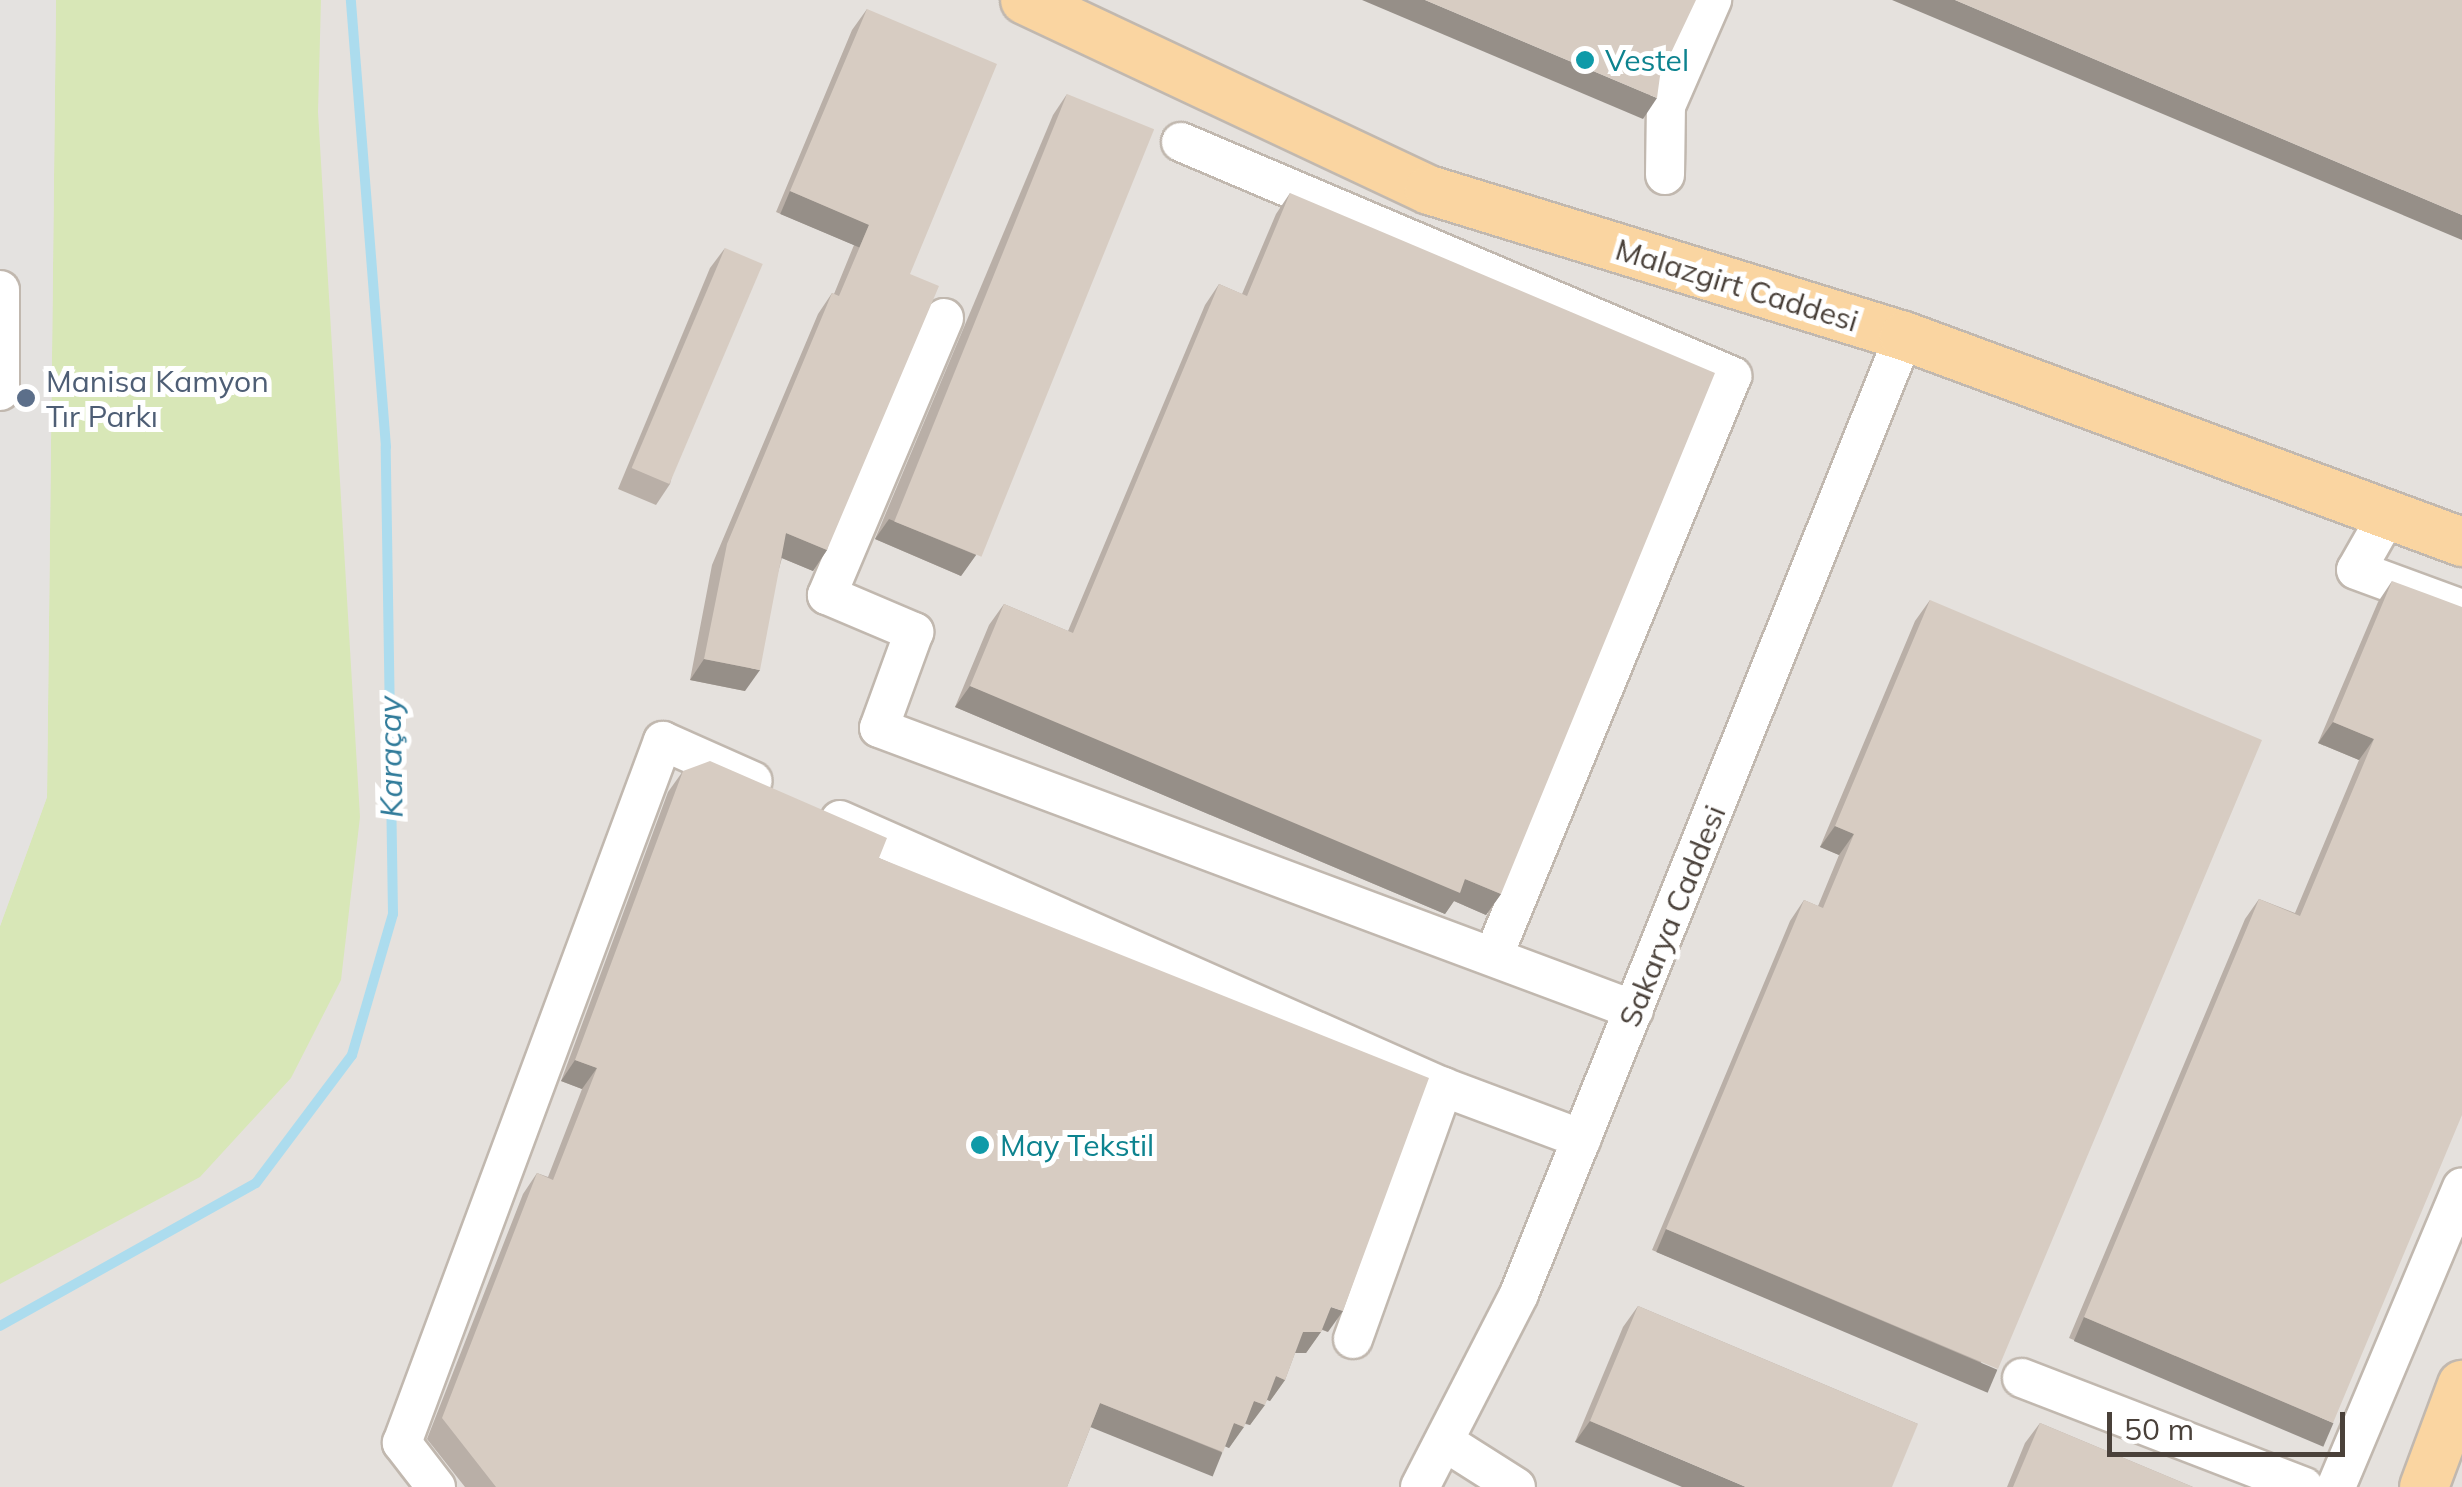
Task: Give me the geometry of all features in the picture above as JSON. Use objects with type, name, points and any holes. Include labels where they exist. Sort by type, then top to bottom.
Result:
[{"type":"main road","name":"Malazgirt Caddesi","points":[[1025,0],[1429,190],[1904,336],[2462,542]]},
{"type":"main road","points":[[2424,1487],[2462,1385]]},
{"type":"street","points":[[1665,175],[1666,106],[1712,0]]},
{"type":"street","points":[[1181,142],[1732,376],[1493,957]]},
{"type":"street","points":[[0,290],[0,390]]},
{"type":"street","points":[[944,318],[827,595],[914,632],[879,728],[1634,1010]]},
{"type":"street","name":"Sakarya Caddesi","points":[[1420,1487],[1518,1294],[1904,336]]},
{"type":"street","points":[[2388,514],[2356,570],[2462,609]]},
{"type":"street","points":[[436,1487],[402,1443],[663,741],[1443,1087],[1582,1139]]},
{"type":"street","points":[[1353,1338],[1443,1087]]},
{"type":"street","points":[[2336,1487],[2462,1186]]},
{"type":"street","points":[[2022,1378],[2304,1487]]},
{"type":"street","points":[[1445,1442],[1516,1487]]},
{"type":"shaded area","points":[[0,0],[2462,0],[2462,1487],[0,1487]]},
{"type":"shaded area","name":"Manisa Kamyon Tır Parkı","points":[[0,0],[56,0],[47,797],[0,926]]},
{"type":"green space","points":[[56,0],[321,0],[318,112],[360,817],[341,980],[291,1078],[200,1177],[0,1284],[0,926],[47,797]]},
{"type":"building","name":"Vestel","points":[[1425,0],[1696,0],[1660,76],[1657,98]]},
{"type":"building","points":[[1955,0],[2462,0],[2462,215]]},
{"type":"building","points":[[867,9],[997,64],[910,274],[939,286],[827,550],[786,533],[760,670],[704,659],[727,544],[832,293],[839,296],[869,225],[790,191]]},
{"type":"building","points":[[1067,94],[1154,129],[981,557],[894,521]]},
{"type":"building","points":[[1290,193],[1715,373],[1501,894],[1465,879],[1460,893],[970,686],[1004,604],[1073,633],[1219,284],[1247,296]]},
{"type":"building","points":[[725,248],[763,264],[669,484],[632,468]]},
{"type":"building","points":[[2392,581],[2462,607],[2462,1115],[2333,1423],[2084,1317],[2259,899],[2300,916],[2374,739],[2333,722]]},
{"type":"building","points":[[1930,600],[2262,740],[1998,1369],[1666,1229],[1804,900],[1823,908],[1854,834],[1835,826]]},
{"type":"building","name":"May Tekstil","points":[[710,761],[887,838],[879,858],[1429,1078],[1343,1311],[1331,1307],[1321,1332],[1303,1332],[1285,1380],[1276,1376],[1265,1405],[1254,1401],[1244,1427],[1234,1423],[1223,1452],[1100,1403],[1067,1487],[496,1487],[442,1418],[537,1173],[553,1180],[597,1068],[575,1060],[683,771]]},
{"type":"building","points":[[1638,1306],[1918,1424],[1892,1487],[1746,1487],[1590,1421]]},
{"type":"building","points":[[2040,1423],[2193,1487],[2013,1487]]},
{"type":"waterway","name":"Karaçay","points":[[0,1326],[256,1183],[352,1055],[393,914],[386,447],[351,0]]},
{"type":"place","name":"Vestel","points":[[1585,60]]},
{"type":"place","name":"Manisa Kamyon Tır Parkı","points":[[26,398]]},
{"type":"place","name":"May Tekstil","points":[[980,1145]]}]
